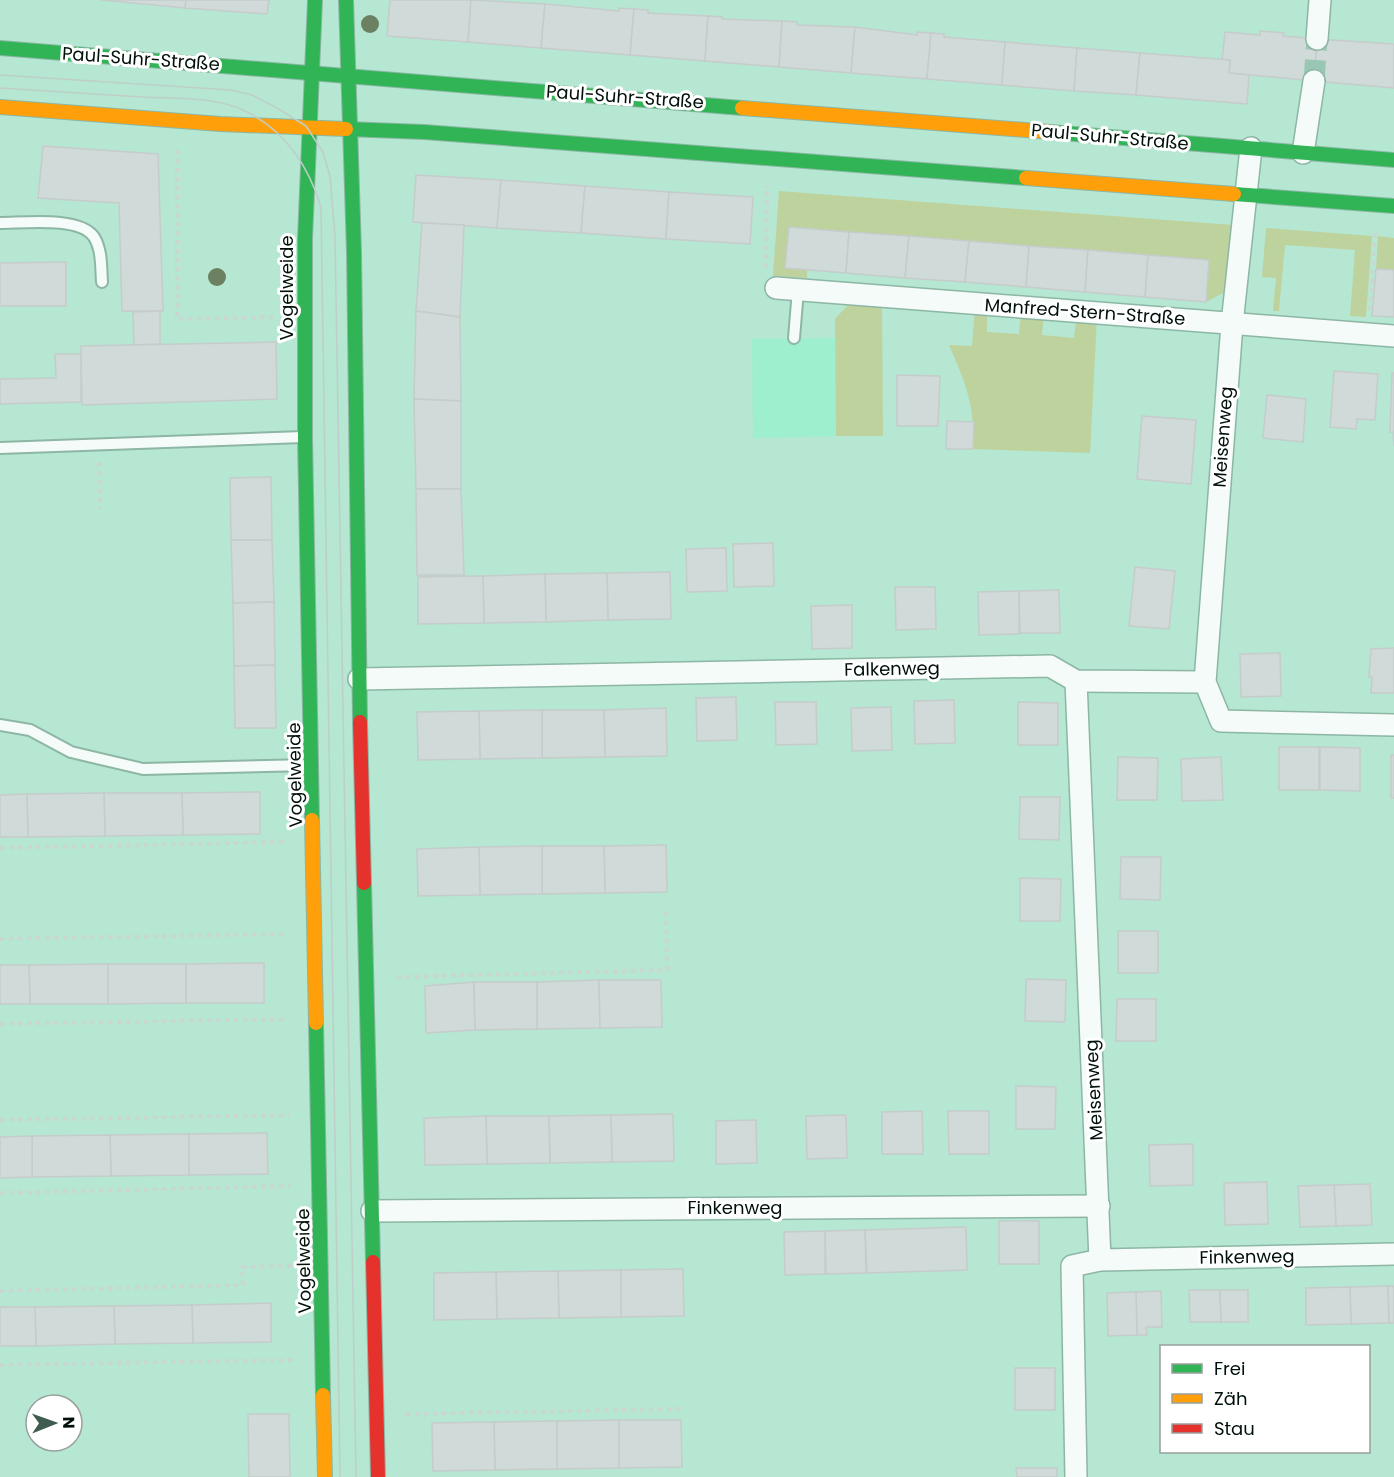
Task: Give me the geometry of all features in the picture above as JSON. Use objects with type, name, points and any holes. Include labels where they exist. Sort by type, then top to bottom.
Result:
[{"type":"street","name":"Vogelweide","points":[[315,0],[305,239],[305,437],[325,1477]]},
{"type":"street","points":[[346,0],[348,128],[354,252],[359,679],[378,1477]]},
{"type":"street","points":[[1317,39],[1320,0]]},
{"type":"street","name":"Paul-Suhr-Straße","points":[[0,48],[1394,160]]},
{"type":"street","points":[[1304,153],[1314,81]]},
{"type":"street","points":[[0,107],[220,124],[348,128],[1246,193],[1394,206]]},
{"type":"street","points":[[1246,193],[1251,148]]},
{"type":"street","name":"Meisenweg","points":[[1205,682],[1232,324],[1246,193]]},
{"type":"street","name":"Manfred-Stern-Straße","points":[[776,288],[1394,336]]},
{"type":"street","name":"Falkenweg","points":[[359,679],[1050,666],[1076,681],[1205,682]]},
{"type":"street","name":"Meisenweg","points":[[1076,681],[1100,1260]]},
{"type":"street","points":[[1205,682],[1221,721],[1394,725]]},
{"type":"street","name":"Finkenweg","points":[[372,1211],[1099,1206]]},
{"type":"street","name":"Finkenweg","points":[[1100,1260],[1394,1254]]},
{"type":"street","points":[[1076,1477],[1072,1266],[1100,1260]]},
{"type":"lane","points":[[0,223],[81,225],[94,237],[99,247],[102,282]]},
{"type":"lane","points":[[794,338],[798,290]]},
{"type":"lane","points":[[0,448],[305,437]]},
{"type":"lane","points":[[0,725],[30,730],[71,752],[143,769],[313,765]]},
{"type":"path","points":[[177,144],[177,319],[281,316]]},
{"type":"path","points":[[768,178],[766,288],[776,288]]},
{"type":"path","points":[[1368,334],[1375,227]]},
{"type":"path","points":[[98,445],[100,509]]},
{"type":"path","points":[[0,848],[292,842]]},
{"type":"path","points":[[397,976],[667,970],[666,907]]},
{"type":"path","points":[[0,939],[294,934]]},
{"type":"path","points":[[0,1024],[296,1019]]},
{"type":"path","points":[[0,1120],[298,1114]]},
{"type":"path","points":[[0,1193],[299,1186]]},
{"type":"path","points":[[0,1291],[243,1286],[242,1267],[300,1266]]},
{"type":"path","points":[[0,1365],[303,1360]]},
{"type":"path","points":[[406,1414],[682,1409]]},
{"type":"shaded area","points":[[779,191],[1233,225],[1225,292],[1206,302],[1209,260],[789,227],[785,268],[807,270],[807,278],[773,276]]},
{"type":"shaded area","points":[[1266,228],[1372,236],[1366,317],[1350,316],[1355,250],[1285,245],[1279,311],[1273,311],[1276,278],[1262,277]]},
{"type":"shaded area","points":[[1378,236],[1394,238],[1394,270],[1376,269]]},
{"type":"shaded area","points":[[848,305],[882,305],[883,436],[836,436],[835,319]]},
{"type":"shaded area","points":[[975,308],[987,309],[987,332],[1019,334],[1021,311],[1044,311],[1042,335],[1074,338],[1077,315],[1097,317],[1090,453],[973,449],[971,407],[949,345],[972,346]]},
{"type":"shaded area","points":[[835,338],[836,436],[753,438],[752,339]]},
{"type":"building","points":[[101,0],[186,0],[185,8]]},
{"type":"building","points":[[186,0],[269,0],[267,14],[185,8]]},
{"type":"building","points":[[390,0],[471,0],[468,42],[387,36]]},
{"type":"building","points":[[471,0],[545,4],[541,48],[468,42]]},
{"type":"building","points":[[545,4],[619,11],[619,8],[634,9],[630,55],[541,48]]},
{"type":"building","points":[[634,9],[648,10],[648,13],[708,16],[705,61],[630,55]]},
{"type":"building","points":[[708,16],[722,17],[722,19],[782,21],[779,67],[705,61]]},
{"type":"building","points":[[782,21],[797,22],[797,25],[855,27],[851,73],[779,67]]},
{"type":"building","points":[[855,27],[917,35],[917,32],[931,33],[927,79],[851,73]]},
{"type":"building","points":[[1260,31],[1317,39],[1314,81],[1229,73],[1230,60],[1222,60],[1225,32],[1260,35]]},
{"type":"building","points":[[931,33],[944,34],[944,37],[1005,42],[1002,85],[927,79]]},
{"type":"building","points":[[1317,39],[1394,44],[1394,88],[1314,81]]},
{"type":"building","points":[[1005,42],[1077,48],[1074,91],[1002,85]]},
{"type":"building","points":[[1077,48],[1140,53],[1136,95],[1074,91]]},
{"type":"building","points":[[1140,53],[1230,60],[1229,73],[1249,75],[1247,104],[1136,95]]},
{"type":"building","points":[[43,146],[158,154],[163,311],[122,311],[119,203],[38,198]]},
{"type":"building","points":[[416,175],[501,180],[497,228],[413,222]]},
{"type":"building","points":[[501,180],[585,186],[581,233],[497,228]]},
{"type":"building","points":[[585,186],[669,192],[666,239],[581,233]]},
{"type":"building","points":[[669,192],[753,197],[750,244],[666,239]]},
{"type":"building","points":[[422,223],[464,225],[460,317],[416,311]]},
{"type":"building","points":[[789,227],[849,232],[846,273],[785,268]]},
{"type":"building","points":[[849,232],[909,236],[905,278],[846,273]]},
{"type":"building","points":[[909,236],[969,241],[965,282],[905,278]]},
{"type":"building","points":[[969,241],[1029,246],[1026,287],[965,282]]},
{"type":"building","points":[[1029,246],[1088,250],[1085,292],[1026,287]]},
{"type":"building","points":[[1088,250],[1148,255],[1145,297],[1085,292]]},
{"type":"building","points":[[1148,255],[1209,260],[1206,302],[1145,297]]},
{"type":"building","points":[[66,262],[66,306],[0,306],[0,263]]},
{"type":"building","points":[[1376,269],[1394,270],[1394,317],[1372,316]]},
{"type":"building","points":[[160,311],[160,344],[134,345],[133,312]]},
{"type":"building","points":[[416,311],[460,317],[461,401],[414,399]]},
{"type":"building","points":[[276,342],[277,399],[82,405],[81,346]]},
{"type":"building","points":[[55,354],[81,354],[81,402],[0,404],[0,379],[56,378]]},
{"type":"building","points":[[1334,371],[1378,374],[1375,420],[1357,419],[1356,429],[1330,427]]},
{"type":"building","points":[[1392,373],[1394,373],[1394,446],[1393,432],[1390,432]]},
{"type":"building","points":[[897,375],[940,376],[938,426],[897,426]]},
{"type":"building","points":[[1267,395],[1306,399],[1303,442],[1263,438]]},
{"type":"building","points":[[414,399],[461,401],[461,489],[416,489]]},
{"type":"building","points":[[1142,416],[1196,420],[1191,484],[1137,479]]},
{"type":"building","points":[[947,421],[974,422],[973,449],[946,449]]},
{"type":"building","points":[[271,477],[272,540],[231,540],[230,478]]},
{"type":"building","points":[[416,489],[461,489],[464,575],[417,575]]},
{"type":"building","points":[[231,540],[272,540],[274,602],[233,603]]},
{"type":"building","points":[[773,543],[774,586],[734,587],[733,544]]},
{"type":"building","points":[[726,548],[727,591],[687,592],[686,549]]},
{"type":"building","points":[[1135,567],[1175,571],[1169,629],[1129,626]]},
{"type":"building","points":[[670,572],[671,619],[608,620],[607,573]]},
{"type":"building","points":[[607,573],[608,620],[546,622],[545,574]]},
{"type":"building","points":[[545,574],[546,622],[484,623],[483,576]]},
{"type":"building","points":[[483,576],[484,623],[418,624],[418,577]]},
{"type":"building","points":[[895,587],[935,587],[936,629],[896,630]]},
{"type":"building","points":[[1059,590],[1060,633],[1020,633],[1019,591]]},
{"type":"building","points":[[1019,591],[1019,634],[979,635],[978,592]]},
{"type":"building","points":[[274,602],[275,665],[234,666],[233,603]]},
{"type":"building","points":[[852,605],[852,648],[812,649],[811,606]]},
{"type":"building","points":[[1394,648],[1394,693],[1371,693],[1372,677],[1369,677],[1371,649]]},
{"type":"building","points":[[1280,653],[1281,696],[1241,697],[1240,654]]},
{"type":"building","points":[[275,665],[276,728],[235,728],[234,666]]},
{"type":"building","points":[[736,697],[737,740],[697,741],[696,698]]},
{"type":"building","points":[[954,700],[955,743],[915,744],[914,701]]},
{"type":"building","points":[[775,702],[816,702],[817,744],[776,745]]},
{"type":"building","points":[[1018,702],[1058,703],[1058,745],[1018,745]]},
{"type":"building","points":[[891,707],[892,750],[852,751],[851,708]]},
{"type":"building","points":[[666,708],[667,756],[605,757],[604,710]]},
{"type":"building","points":[[542,710],[604,710],[605,757],[542,758]]},
{"type":"building","points":[[542,710],[542,758],[480,759],[479,711]]},
{"type":"building","points":[[479,711],[480,759],[418,760],[417,712]]},
{"type":"building","points":[[1279,747],[1319,747],[1319,790],[1279,790]]},
{"type":"building","points":[[1320,747],[1360,748],[1360,791],[1320,790]]},
{"type":"building","points":[[1391,755],[1394,755],[1394,798],[1391,798]]},
{"type":"building","points":[[1118,757],[1158,758],[1157,800],[1117,800]]},
{"type":"building","points":[[1221,757],[1223,800],[1182,801],[1181,759]]},
{"type":"building","points":[[260,792],[260,834],[183,835],[182,793]]},
{"type":"building","points":[[104,793],[182,793],[183,835],[105,836]]},
{"type":"building","points":[[104,793],[105,836],[28,837],[27,794]]},
{"type":"building","points":[[27,794],[28,837],[0,837],[0,795]]},
{"type":"building","points":[[1020,797],[1060,797],[1059,840],[1019,839]]},
{"type":"building","points":[[666,845],[667,892],[605,893],[604,846]]},
{"type":"building","points":[[542,846],[604,846],[605,893],[542,894]]},
{"type":"building","points":[[542,846],[542,894],[480,895],[479,847]]},
{"type":"building","points":[[479,847],[480,895],[418,896],[417,849]]},
{"type":"building","points":[[1121,857],[1161,857],[1160,900],[1120,899]]},
{"type":"building","points":[[1020,878],[1061,879],[1060,921],[1020,921]]},
{"type":"building","points":[[1118,931],[1158,931],[1158,973],[1118,973]]},
{"type":"building","points":[[264,963],[264,1003],[186,1003],[186,964]]},
{"type":"building","points":[[108,964],[186,964],[186,1003],[108,1004]]},
{"type":"building","points":[[108,964],[108,1004],[30,1004],[29,965]]},
{"type":"building","points":[[0,965],[29,965],[30,1004],[0,1004]]},
{"type":"building","points":[[1026,979],[1066,980],[1065,1022],[1025,1021]]},
{"type":"building","points":[[599,980],[600,1028],[537,1029],[537,982]]},
{"type":"building","points":[[599,980],[661,980],[662,1027],[600,1028]]},
{"type":"building","points":[[474,982],[475,1030],[426,1033],[425,986]]},
{"type":"building","points":[[474,982],[537,982],[537,1029],[475,1030]]},
{"type":"building","points":[[1117,999],[1156,999],[1156,1041],[1116,1041]]},
{"type":"building","points":[[1016,1086],[1056,1087],[1055,1129],[1016,1129]]},
{"type":"building","points":[[922,1111],[923,1154],[882,1154],[882,1112]]},
{"type":"building","points":[[948,1111],[989,1111],[989,1154],[949,1154]]},
{"type":"building","points":[[673,1114],[674,1161],[612,1162],[611,1115]]},
{"type":"building","points":[[611,1115],[612,1162],[550,1163],[549,1116]]},
{"type":"building","points":[[846,1115],[847,1158],[807,1159],[806,1116]]},
{"type":"building","points":[[486,1116],[549,1116],[550,1163],[487,1164]]},
{"type":"building","points":[[486,1116],[487,1164],[425,1165],[424,1118]]},
{"type":"building","points":[[756,1120],[757,1163],[716,1164],[716,1121]]},
{"type":"building","points":[[267,1133],[268,1174],[189,1175],[189,1134]]},
{"type":"building","points":[[189,1134],[189,1175],[111,1176],[110,1135]]},
{"type":"building","points":[[110,1135],[111,1176],[32,1177],[32,1136]]},
{"type":"building","points":[[32,1136],[32,1177],[0,1178],[0,1137]]},
{"type":"building","points":[[1193,1144],[1193,1185],[1150,1186],[1149,1145]]},
{"type":"building","points":[[1267,1182],[1268,1224],[1225,1225],[1224,1183]]},
{"type":"building","points":[[1370,1184],[1372,1225],[1336,1226],[1334,1185]]},
{"type":"building","points":[[1334,1185],[1336,1226],[1300,1227],[1298,1186]]},
{"type":"building","points":[[999,1221],[1039,1221],[1039,1264],[999,1264]]},
{"type":"building","points":[[966,1227],[967,1270],[867,1273],[865,1230]]},
{"type":"building","points":[[865,1230],[866,1273],[826,1274],[825,1231]]},
{"type":"building","points":[[825,1231],[825,1274],[785,1275],[784,1232]]},
{"type":"building","points":[[683,1269],[684,1316],[621,1317],[621,1270]]},
{"type":"building","points":[[621,1270],[621,1317],[559,1318],[558,1271]]},
{"type":"building","points":[[558,1271],[559,1318],[497,1319],[496,1272]]},
{"type":"building","points":[[496,1272],[497,1319],[434,1320],[434,1273]]},
{"type":"building","points":[[1388,1286],[1394,1286],[1394,1323],[1389,1323]]},
{"type":"building","points":[[1388,1286],[1389,1323],[1351,1324],[1350,1287]]},
{"type":"building","points":[[1350,1287],[1351,1324],[1306,1325],[1306,1288]]},
{"type":"building","points":[[1189,1290],[1220,1290],[1221,1322],[1190,1322]]},
{"type":"building","points":[[1220,1290],[1248,1290],[1248,1322],[1221,1322]]},
{"type":"building","points":[[1161,1291],[1162,1327],[1146,1327],[1147,1335],[1137,1335],[1136,1292]]},
{"type":"building","points":[[1136,1292],[1137,1335],[1108,1336],[1107,1293]]},
{"type":"building","points":[[271,1303],[271,1342],[193,1343],[192,1305]]},
{"type":"building","points":[[192,1305],[193,1343],[115,1344],[114,1306]]},
{"type":"building","points":[[114,1306],[115,1344],[36,1346],[35,1307]]},
{"type":"building","points":[[0,1307],[35,1307],[36,1346],[0,1346]]},
{"type":"building","points":[[1015,1368],[1055,1368],[1055,1410],[1015,1410]]},
{"type":"building","points":[[248,1414],[289,1414],[290,1477],[249,1477]]},
{"type":"building","points":[[619,1420],[619,1468],[557,1469],[557,1421]]},
{"type":"building","points":[[619,1420],[681,1420],[682,1467],[619,1468]]},
{"type":"building","points":[[557,1421],[557,1469],[495,1470],[494,1422]]},
{"type":"building","points":[[494,1422],[495,1470],[433,1471],[432,1423]]},
{"type":"building","points":[[1016,1468],[1057,1468],[1057,1477],[1017,1477]]},
{"type":"tunnel","points":[[1314,81],[1317,39]]},
{"type":"tram line","points":[[0,75],[231,90],[252,95],[306,126],[323,152],[330,176],[335,237],[356,1477]]},
{"type":"tram line","points":[[0,88],[212,101],[239,108],[264,122],[286,142],[303,166],[321,207],[340,1477]]},
{"type":"traffic: fast","points":[[312,820],[305,437],[305,239],[315,0]]},
{"type":"traffic: fast","points":[[346,0],[354,252],[360,722]]},
{"type":"traffic: fast","points":[[0,48],[742,108]]},
{"type":"traffic: fast","points":[[346,129],[424,132],[1026,178]]},
{"type":"traffic: fast","points":[[1050,132],[1394,160]]},
{"type":"traffic: fast","points":[[1234,194],[1394,206]]},
{"type":"traffic: fast","points":[[364,883],[373,1262]]},
{"type":"traffic: fast","points":[[316,1023],[323,1395]]},
{"type":"traffic: slow","points":[[0,107],[220,124],[346,129]]},
{"type":"traffic: slow","points":[[742,108],[1050,132]]},
{"type":"traffic: slow","points":[[1026,178],[1234,194]]},
{"type":"traffic: slow","points":[[312,820],[316,1023]]},
{"type":"traffic: slow","points":[[323,1395],[325,1477]]},
{"type":"traffic: jam","points":[[360,722],[364,883]]},
{"type":"traffic: jam","points":[[373,1262],[378,1477]]}]
